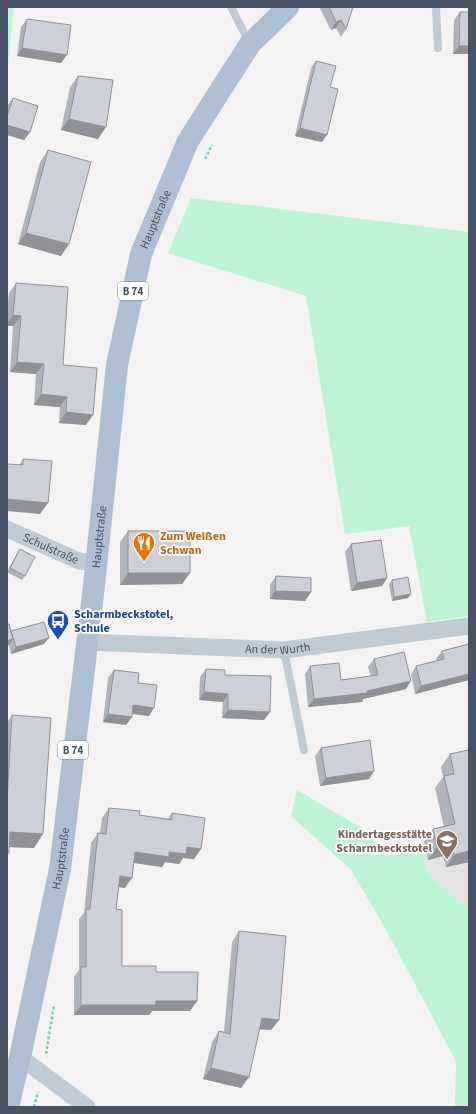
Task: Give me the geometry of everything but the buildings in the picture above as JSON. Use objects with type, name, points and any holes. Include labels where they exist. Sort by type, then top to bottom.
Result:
[{"type":"main road","name":"Hauptstraße","points":[[8,1107],[60,869],[96,563],[117,365],[141,254],[188,141],[250,44],[288,7]]},
{"type":"street","name":"Schulstraße","points":[[7,529],[79,561],[96,563]]},
{"type":"street","name":"An der Wurth","points":[[86,642],[284,650],[469,626]]},
{"type":"street","points":[[20,1057],[87,1107]]},
{"type":"lane","points":[[232,7],[250,44]]},
{"type":"lane","points":[[436,7],[438,48]]},
{"type":"lane","points":[[284,650],[304,750]]},
{"type":"path","points":[[202,164],[212,144]]},
{"type":"path","points":[[43,1074],[55,998]]},
{"type":"shaded area","name":"Kindertagesstätte Scharmbeckstotel","points":[[469,824],[469,911],[427,872],[420,834]]},
{"type":"green space","points":[[7,7],[14,7],[7,75]]},
{"type":"green space","points":[[191,198],[469,232],[469,616],[427,622],[409,526],[345,534],[306,296],[168,253]]},
{"type":"green space","points":[[297,790],[363,829],[386,856],[423,851],[427,872],[469,911],[469,1107],[455,1107],[456,1061],[385,928],[351,870],[291,816]]},
{"type":"place","name":"Zum Weißen Schwan","points":[[144,562]]},
{"type":"place","name":"Scharmbeckstotel, Schule","points":[[58,640]]},
{"type":"place","name":"Kindertagesstätte Scharmbeckstotel","points":[[447,860]]}]
